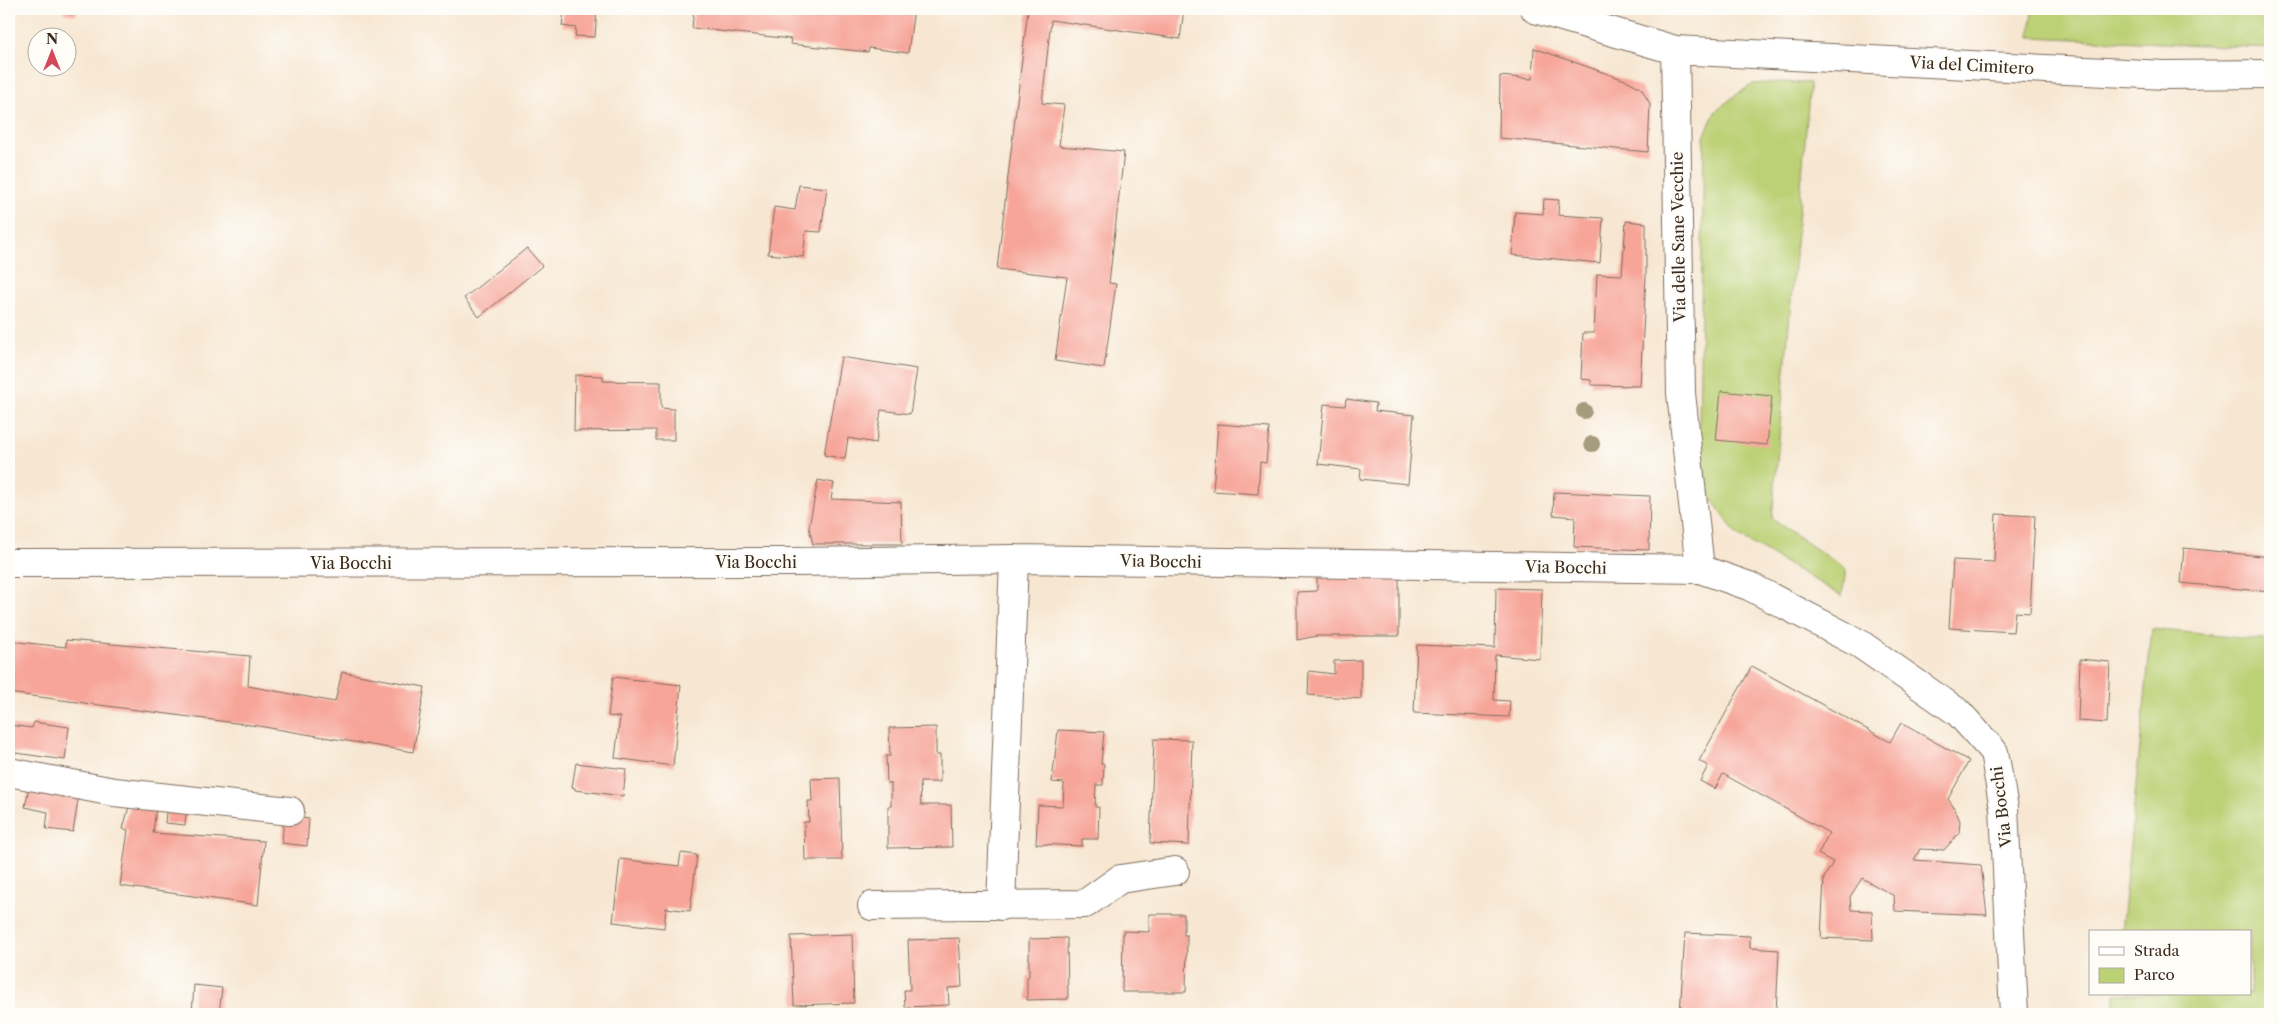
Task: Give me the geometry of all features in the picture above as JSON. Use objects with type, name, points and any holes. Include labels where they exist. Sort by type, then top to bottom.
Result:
[{"type":"street","points":[[1535,9],[1675,50]]},
{"type":"street","name":"Via del Cimitero","points":[[1675,50],[2165,75],[2270,74]]},
{"type":"street","name":"Via delle Sane Vecchie","points":[[1675,50],[1680,393],[1700,569]]},
{"type":"street","points":[[1001,906],[1014,558]]},
{"type":"street","name":"Via Bocchi","points":[[9,563],[773,562],[1014,558],[1700,569],[1748,586],[1860,644],[1959,713],[1994,752],[2004,808],[2014,1014]]},
{"type":"street","points":[[9,772],[114,792],[290,811]]},
{"type":"street","points":[[872,906],[1085,904],[1120,879],[1175,871]]},
{"type":"green space","points":[[2032,9],[2270,9],[2270,48],[2030,37]]},
{"type":"green space","points":[[1778,82],[1810,83],[1772,519],[1846,569],[1842,596],[1737,535],[1708,494],[1699,428],[1704,137],[1715,112],[1733,97],[1753,84]]},
{"type":"green space","points":[[2152,629],[2270,641],[2270,1014],[2113,1014],[2115,996],[2252,996],[2252,930],[2121,930]]},
{"type":"building","points":[[65,9],[77,9],[76,15],[64,13]]},
{"type":"building","points":[[84,9],[107,9],[107,13]]},
{"type":"building","points":[[564,9],[597,9],[595,37],[575,36],[576,28],[562,26]]},
{"type":"building","points":[[694,9],[914,9],[908,53],[869,48],[868,52],[790,44],[791,39],[692,28]]},
{"type":"building","points":[[1028,9],[1184,9],[1180,39],[1051,20],[1042,103],[1064,105],[1059,146],[1124,152],[1109,283],[1116,284],[1104,368],[1055,361],[1067,277],[997,269]]},
{"type":"building","points":[[1534,48],[1628,81],[1641,88],[1650,104],[1648,152],[1499,138],[1500,76],[1532,79]]},
{"type":"building","points":[[799,185],[827,188],[821,232],[806,231],[803,257],[768,254],[774,207],[795,210]]},
{"type":"building","points":[[1544,199],[1559,200],[1558,215],[1603,218],[1600,263],[1512,255],[1515,212],[1543,214]]},
{"type":"building","points":[[1626,221],[1646,223],[1646,277],[1640,386],[1591,385],[1591,380],[1581,379],[1583,333],[1594,333],[1597,274],[1622,275]]},
{"type":"building","points":[[527,248],[542,266],[479,317],[464,298]]},
{"type":"building","points":[[841,357],[917,369],[910,414],[881,410],[876,443],[848,438],[845,459],[824,455]]},
{"type":"building","points":[[575,375],[603,376],[603,381],[661,382],[661,408],[674,409],[674,440],[656,440],[656,430],[574,431]]},
{"type":"building","points":[[1721,391],[1772,396],[1767,445],[1716,440]]},
{"type":"building","points":[[1346,399],[1376,403],[1375,411],[1414,415],[1408,484],[1360,479],[1361,469],[1318,464],[1324,404],[1345,406]]},
{"type":"building","points":[[1218,424],[1269,428],[1266,463],[1260,462],[1258,494],[1213,491]]},
{"type":"building","points":[[818,480],[834,483],[831,499],[901,502],[902,544],[813,544],[809,527]]},
{"type":"building","points":[[1554,492],[1650,496],[1649,550],[1574,547],[1575,517],[1553,515]]},
{"type":"building","points":[[1996,514],[2035,516],[2030,613],[2015,612],[2013,632],[1949,628],[1953,560],[1994,562]]},
{"type":"building","points":[[2184,548],[2270,557],[2270,592],[2181,583]]},
{"type":"building","points":[[1317,577],[1399,577],[1399,636],[1317,636],[1297,640],[1297,592],[1317,591]]},
{"type":"building","points":[[1496,588],[1542,589],[1540,659],[1495,655],[1494,700],[1510,701],[1509,717],[1414,713],[1417,645],[1495,648]]},
{"type":"building","points":[[66,640],[250,656],[248,686],[335,702],[342,672],[425,687],[413,752],[258,726],[9,693],[9,641],[66,647]]},
{"type":"building","points":[[2080,659],[2110,662],[2107,723],[2078,721]]},
{"type":"building","points":[[1361,660],[1361,699],[1308,695],[1309,671],[1334,674],[1334,661]]},
{"type":"building","points":[[1752,666],[1890,742],[1901,723],[1969,761],[1948,799],[1960,821],[1959,833],[1944,850],[1920,849],[1914,860],[1981,865],[1987,915],[1895,911],[1894,896],[1862,878],[1850,897],[1851,910],[1872,911],[1873,940],[1821,938],[1824,878],[1833,862],[1818,854],[1829,833],[1723,774],[1715,789],[1700,781],[1708,766],[1699,761]]},
{"type":"building","points":[[613,677],[681,685],[673,766],[615,758],[620,717],[608,716]]},
{"type":"building","points":[[34,722],[69,727],[65,760],[9,752],[9,725],[32,728]]},
{"type":"building","points":[[936,727],[936,755],[940,755],[940,782],[920,782],[921,805],[951,805],[952,847],[888,848],[888,806],[891,806],[891,783],[887,783],[886,756],[890,756],[889,728]]},
{"type":"building","points":[[1058,730],[1104,732],[1101,764],[1104,764],[1103,785],[1096,785],[1095,807],[1099,807],[1098,839],[1082,839],[1082,846],[1036,844],[1038,805],[1063,806],[1064,783],[1052,782]]},
{"type":"building","points":[[1154,739],[1192,740],[1189,845],[1150,843]]},
{"type":"building","points":[[576,763],[626,769],[623,796],[575,790],[572,787]]},
{"type":"building","points":[[840,778],[842,860],[805,860],[804,822],[809,822],[808,801],[812,801],[811,779]]},
{"type":"building","points":[[30,781],[80,788],[73,832],[46,829],[48,812],[25,807]]},
{"type":"building","points":[[132,795],[157,800],[153,833],[264,841],[258,905],[120,886],[128,830],[123,829]]},
{"type":"building","points":[[167,802],[187,805],[185,825],[165,823]]},
{"type":"building","points":[[284,816],[309,819],[307,846],[282,843]]},
{"type":"building","points":[[681,853],[697,855],[690,911],[666,908],[664,928],[613,922],[620,859],[679,866]]},
{"type":"building","points":[[1149,914],[1184,914],[1184,935],[1187,935],[1186,992],[1122,992],[1123,931],[1149,932]]},
{"type":"building","points":[[1685,933],[1750,936],[1750,948],[1779,950],[1776,1014],[1680,1014]]},
{"type":"building","points":[[852,934],[854,1003],[794,1005],[791,936]]},
{"type":"building","points":[[959,938],[962,987],[948,988],[949,1005],[905,1007],[904,990],[910,990],[908,940]]},
{"type":"building","points":[[1067,938],[1068,999],[1027,1000],[1029,939]]},
{"type":"building","points":[[194,985],[222,988],[219,1014],[192,1014]]}]
